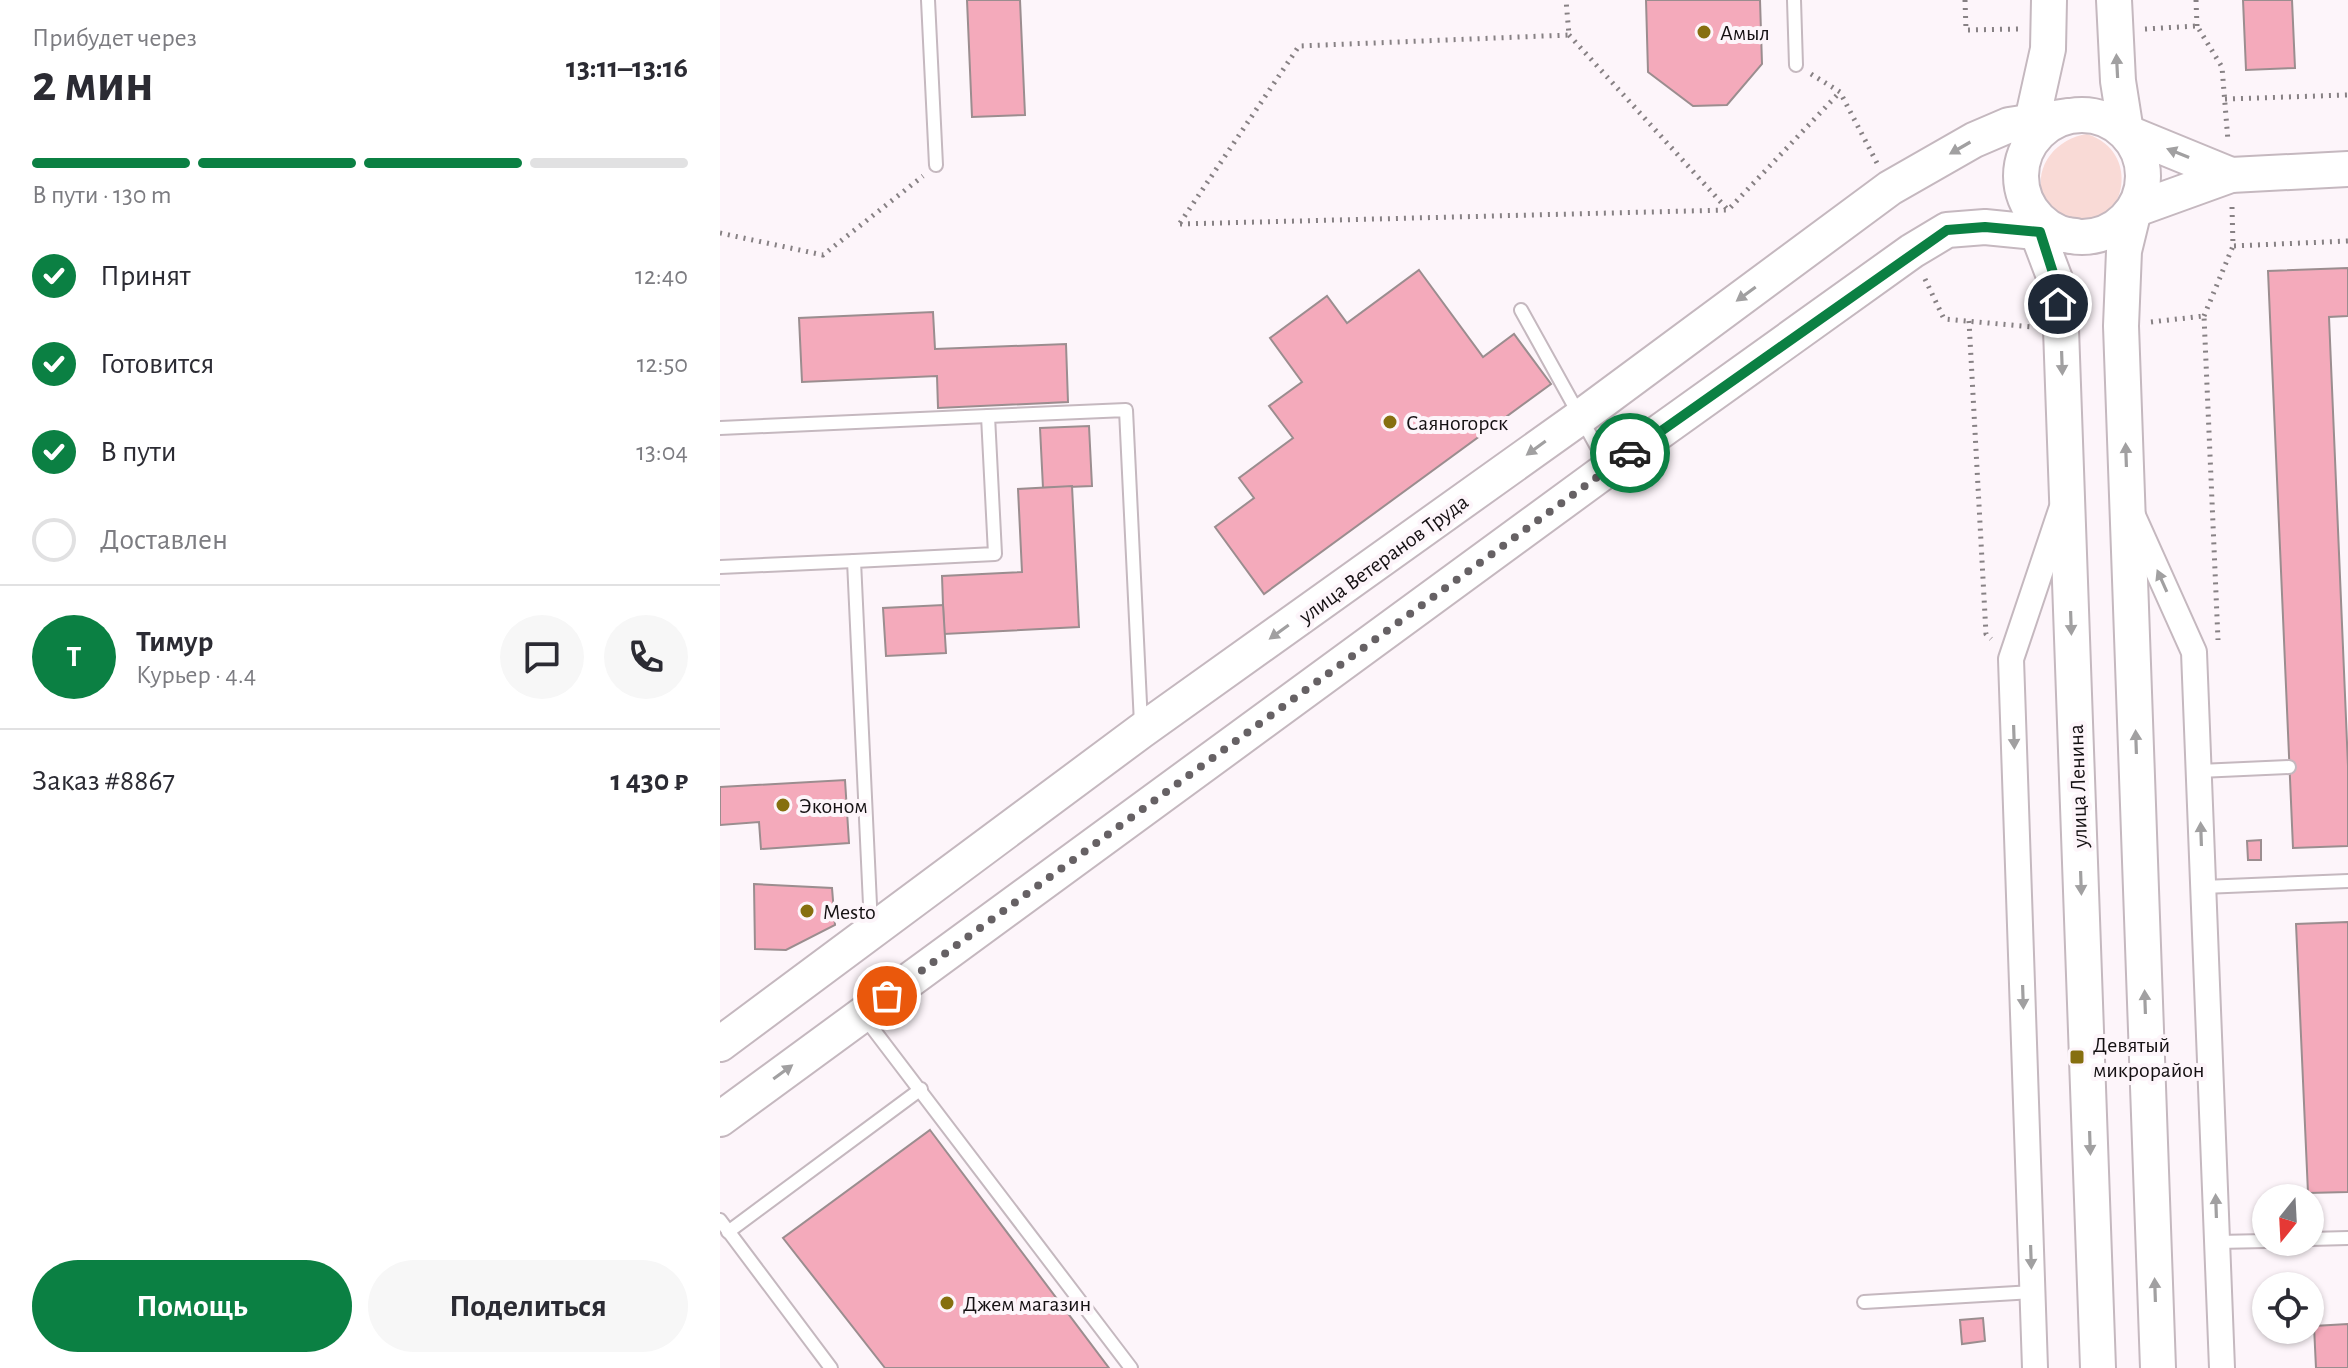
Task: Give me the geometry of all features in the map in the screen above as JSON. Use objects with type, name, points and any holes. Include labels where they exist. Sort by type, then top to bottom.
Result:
[{"type":"main road","points":[[2034,220],[2019,178],[2048,49],[2049,0]]},
{"type":"main road","points":[[2114,0],[2118,81],[2126,132],[2143,161],[2142,195],[2134,210],[2121,285],[2158,1368]]},
{"type":"main road","points":[[2021,162],[2033,141],[2046,127],[2068,116],[2088,115],[2114,122],[2126,132],[2231,175]]},
{"type":"main road","name":"улица Ветеранов Труда","points":[[720,1044],[1141,731],[1582,416],[1890,188],[1974,140],[2009,125],[2068,116]]},
{"type":"main road","points":[[720,1119],[1609,468],[1947,230],[2034,220],[2075,236],[2108,231],[2134,210],[2231,175],[2348,169]]},
{"type":"main road","name":"улица Ленина","points":[[2034,220],[2055,279],[2061,329],[2098,1368]]},
{"type":"street","points":[[2035,1368],[2011,659],[2066,496]]},
{"type":"street","points":[[2127,505],[2194,652],[2222,1368]]},
{"type":"lane","points":[[928,0],[936,165]]},
{"type":"lane","points":[[1794,0],[1796,65]]},
{"type":"lane","points":[[1521,310],[1609,468]]},
{"type":"lane","points":[[720,428],[1126,410],[1141,731]]},
{"type":"lane","points":[[720,567],[995,554],[988,416]]},
{"type":"lane","points":[[854,561],[872,933]]},
{"type":"lane","points":[[2199,771],[2289,767]]},
{"type":"lane","points":[[2203,887],[2348,881]]},
{"type":"lane","points":[[862,1015],[1131,1368]]},
{"type":"lane","points":[[728,1232],[921,1089]]},
{"type":"lane","points":[[720,1220],[831,1368]]},
{"type":"lane","points":[[2324,1239],[2348,1238]]},
{"type":"lane","points":[[2217,1242],[2252,1241]]},
{"type":"lane","points":[[1864,1302],[2033,1292]]},
{"type":"path","points":[[1566,0],[1569,35],[1728,210]]},
{"type":"path","points":[[2196,0],[2197,26]]},
{"type":"path","points":[[1569,35],[1299,46],[1180,224],[1728,210],[1840,92]]},
{"type":"path","points":[[2225,99],[2348,95]]},
{"type":"path","points":[[720,233],[823,255],[936,165]]},
{"type":"path","points":[[2204,316],[2233,246],[2232,230]]},
{"type":"path","points":[[2233,246],[2348,241]]},
{"type":"path","points":[[1969,321],[1986,634],[2011,659]]},
{"type":"shaded area","points":[[2087,134],[2106,144],[2117,159],[2122,175],[2120,192],[2113,207],[2102,218],[2087,223],[2069,220],[2053,211],[2043,196],[2041,185],[2050,155],[2066,141]]},
{"type":"building","points":[[967,0],[1020,0],[1025,115],[972,117]]},
{"type":"building","name":"Амыл","points":[[1646,0],[1760,0],[1762,64],[1727,105],[1693,106],[1648,72]]},
{"type":"building","points":[[2243,0],[2292,0],[2295,68],[2246,70]]},
{"type":"building","points":[[2348,268],[2348,316],[2329,317],[2348,766],[2348,846],[2293,848],[2268,271]]},
{"type":"building","name":"Саяногорск","points":[[1419,270],[1483,357],[1514,334],[1551,384],[1264,594],[1215,527],[1254,498],[1239,478],[1293,438],[1269,406],[1302,382],[1270,338],[1327,296],[1347,323]]},
{"type":"building","points":[[933,312],[935,349],[1066,344],[1068,402],[938,408],[937,376],[802,382],[799,318]]},
{"type":"building","points":[[1089,426],[1092,486],[1043,488],[1040,428]]},
{"type":"building","points":[[1072,486],[1079,627],[944,634],[942,576],[1022,572],[1018,489]]},
{"type":"building","points":[[943,605],[946,653],[886,656],[883,608]]},
{"type":"building","name":"Эконом","points":[[845,780],[849,843],[761,849],[759,822],[720,825],[720,787]]},
{"type":"building","points":[[2261,840],[2261,860],[2248,860],[2247,841]]},
{"type":"building","points":[[754,884],[832,888],[835,925],[786,950],[755,949]]},
{"type":"building","points":[[2348,922],[2348,1192],[2324,1193],[2324,1184],[2308,1184],[2296,924]]},
{"type":"building","name":"Джем магазин","points":[[930,1130],[1109,1368],[885,1368],[783,1238]]},
{"type":"building","points":[[1983,1318],[1985,1341],[1962,1344],[1960,1320]]},
{"type":"building","points":[[2348,1324],[2348,1368],[2316,1368],[2315,1344],[2324,1344],[2324,1325]]},
{"type":"way so far","points":[[887,996],[1630,453]]},
{"type":"place","name":"Амыл","points":[[1704,32]]},
{"type":"place","name":"Саяногорск","points":[[1390,422]]},
{"type":"place","name":"Эконом","points":[[783,805]]},
{"type":"place","name":"Mesto","points":[[807,911]]},
{"type":"place","name":"Девятый микрорайон","points":[[2077,1057]]},
{"type":"place","name":"Джем магазин","points":[[947,1303]]},
{"type":"route","points":[[1630,453],[1912,251],[1947,230],[1985,227],[2040,232],[2055,279],[2058,304]]}]
